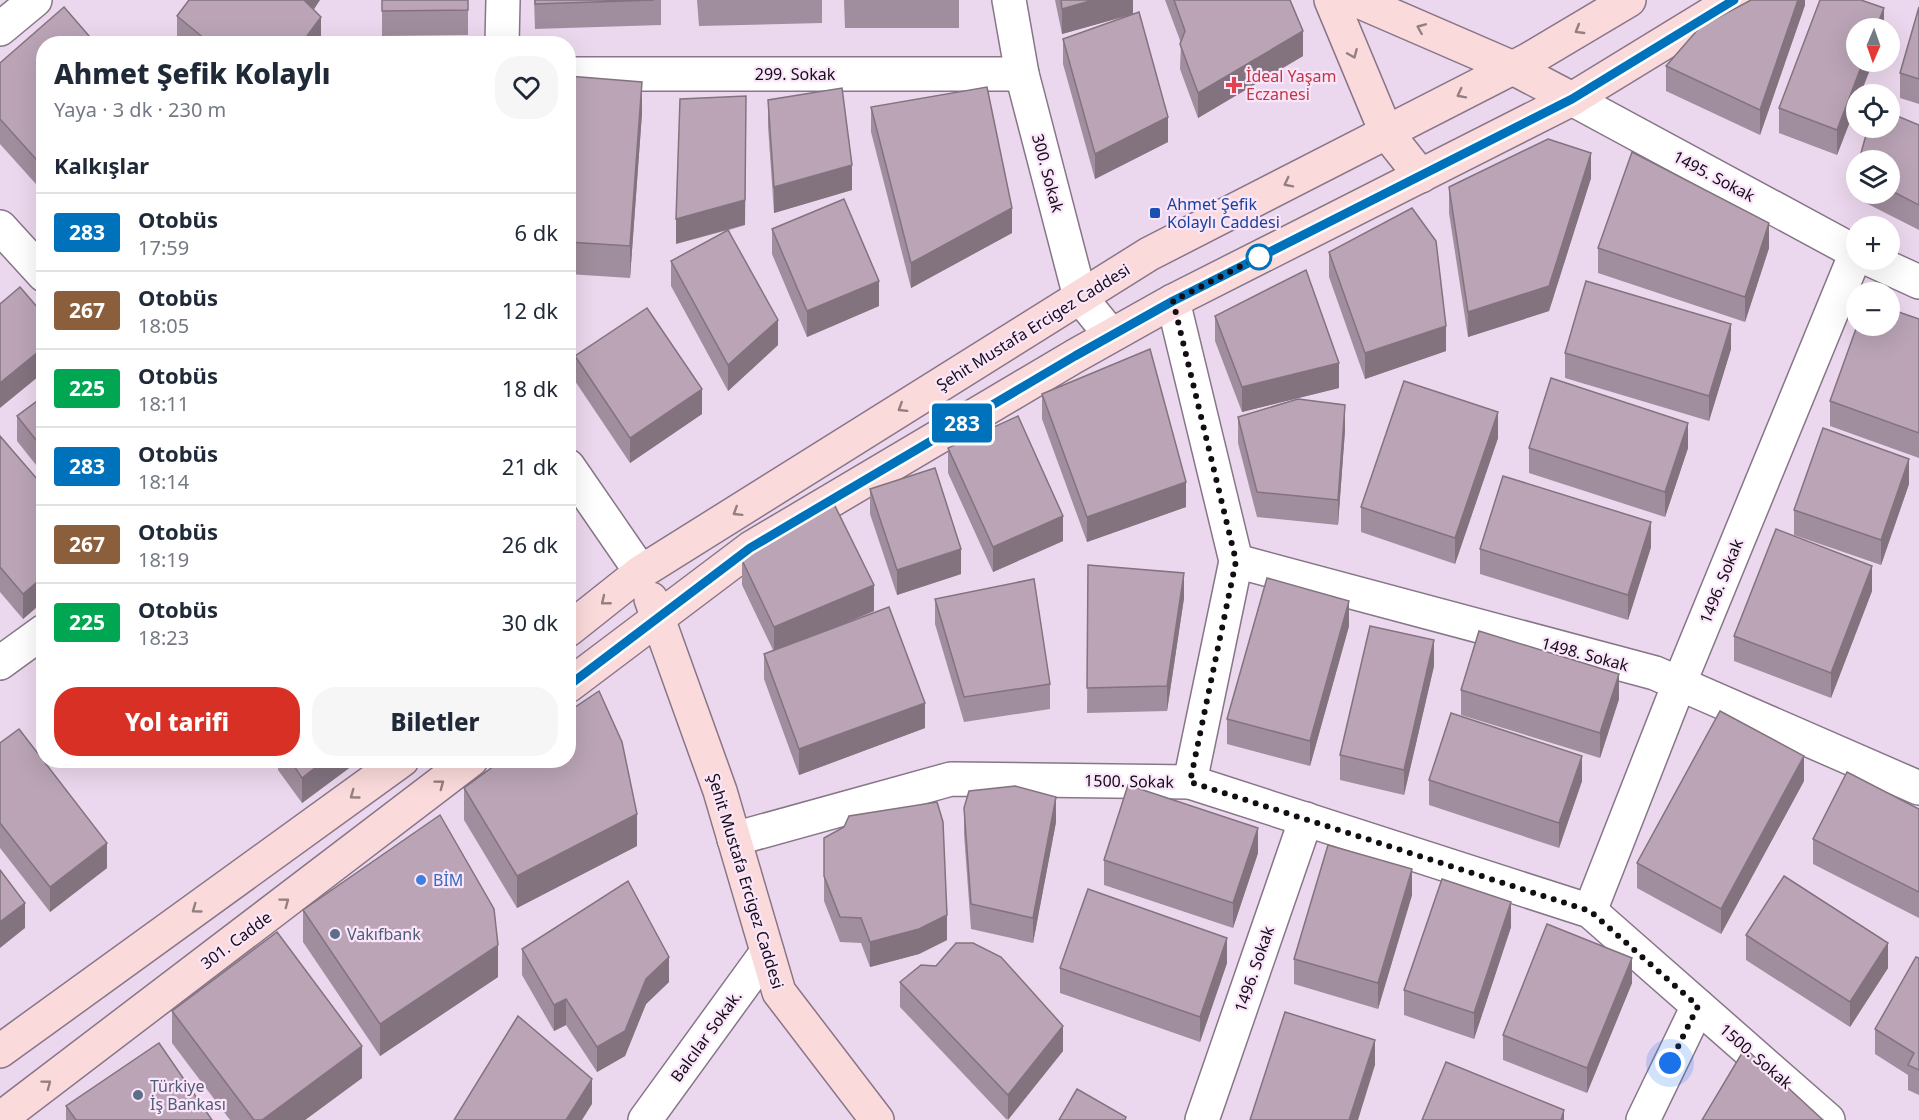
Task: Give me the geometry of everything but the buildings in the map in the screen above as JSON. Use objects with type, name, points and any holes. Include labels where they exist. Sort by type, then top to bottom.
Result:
[{"type":"main road","points":[[1331,0],[1386,132],[1421,176]]},
{"type":"main road","points":[[1356,0],[1513,68],[1572,99]]},
{"type":"main road","name":"Şehit Mustafa Ercigez Caddesi","points":[[877,1120],[780,992],[720,791],[641,572],[1149,254],[1513,68],[1629,0]]},
{"type":"main road","points":[[576,680],[750,548],[1111,335],[1173,301],[1572,99],[1734,0]]},
{"type":"main road","points":[[576,624],[641,572]]},
{"type":"main road","points":[[0,1051],[391,768]]},
{"type":"main road","name":"301. Cadde","points":[[0,1119],[461,768]]},
{"type":"street","points":[[0,29],[35,0]]},
{"type":"street","points":[[502,36],[503,0]]},
{"type":"street","name":"300. Sokak","points":[[1009,0],[1022,74],[1080,297],[1111,335]]},
{"type":"street","name":"299. Sokak","points":[[576,74],[1022,74]]},
{"type":"street","name":"1495. Sokak","points":[[1572,99],[1846,247]]},
{"type":"street","points":[[0,227],[36,266]]},
{"type":"street","name":"1496. Sokak","points":[[1590,911],[1679,684],[1855,270]]},
{"type":"street","name":"1495. Sokak","points":[[1893,270],[1919,282]]},
{"type":"street","points":[[1173,301],[1236,561],[1190,782]]},
{"type":"street","points":[[576,478],[641,572]]},
{"type":"street","name":"1498. Sokak","points":[[1236,561],[1655,673],[1919,788]]},
{"type":"street","points":[[0,663],[36,637]]},
{"type":"street","name":"1500. Sokak","points":[[734,839],[951,779],[1190,782],[1590,911],[1828,1120]]},
{"type":"street","name":"1496. Sokak","points":[[1202,1120],[1306,819]]},
{"type":"street","name":"Balcılar Sokak.","points":[[645,1120],[767,952]]},
{"type":"street","points":[[1643,1120],[1698,1006]]},
{"type":"bus line","name":"283","points":[[576,680],[750,548],[1075,356],[1173,301],[1572,99],[1734,0]]},
{"type":"place","name":"İdeal Yaşam Eczanesi","points":[[1234,85]]},
{"type":"place","name":"Ahmet Şefik Kolaylı Caddesi","points":[[1155,213]]},
{"type":"place","name":"BİM","points":[[421,880]]},
{"type":"place","name":"Vakıfbank","points":[[335,934]]},
{"type":"place","name":"Türkiye İş Bankası","points":[[138,1095]]},
{"type":"route","points":[[1259,257],[1173,301],[1236,561],[1190,782],[1590,911],[1698,1006],[1670,1063]]}]
